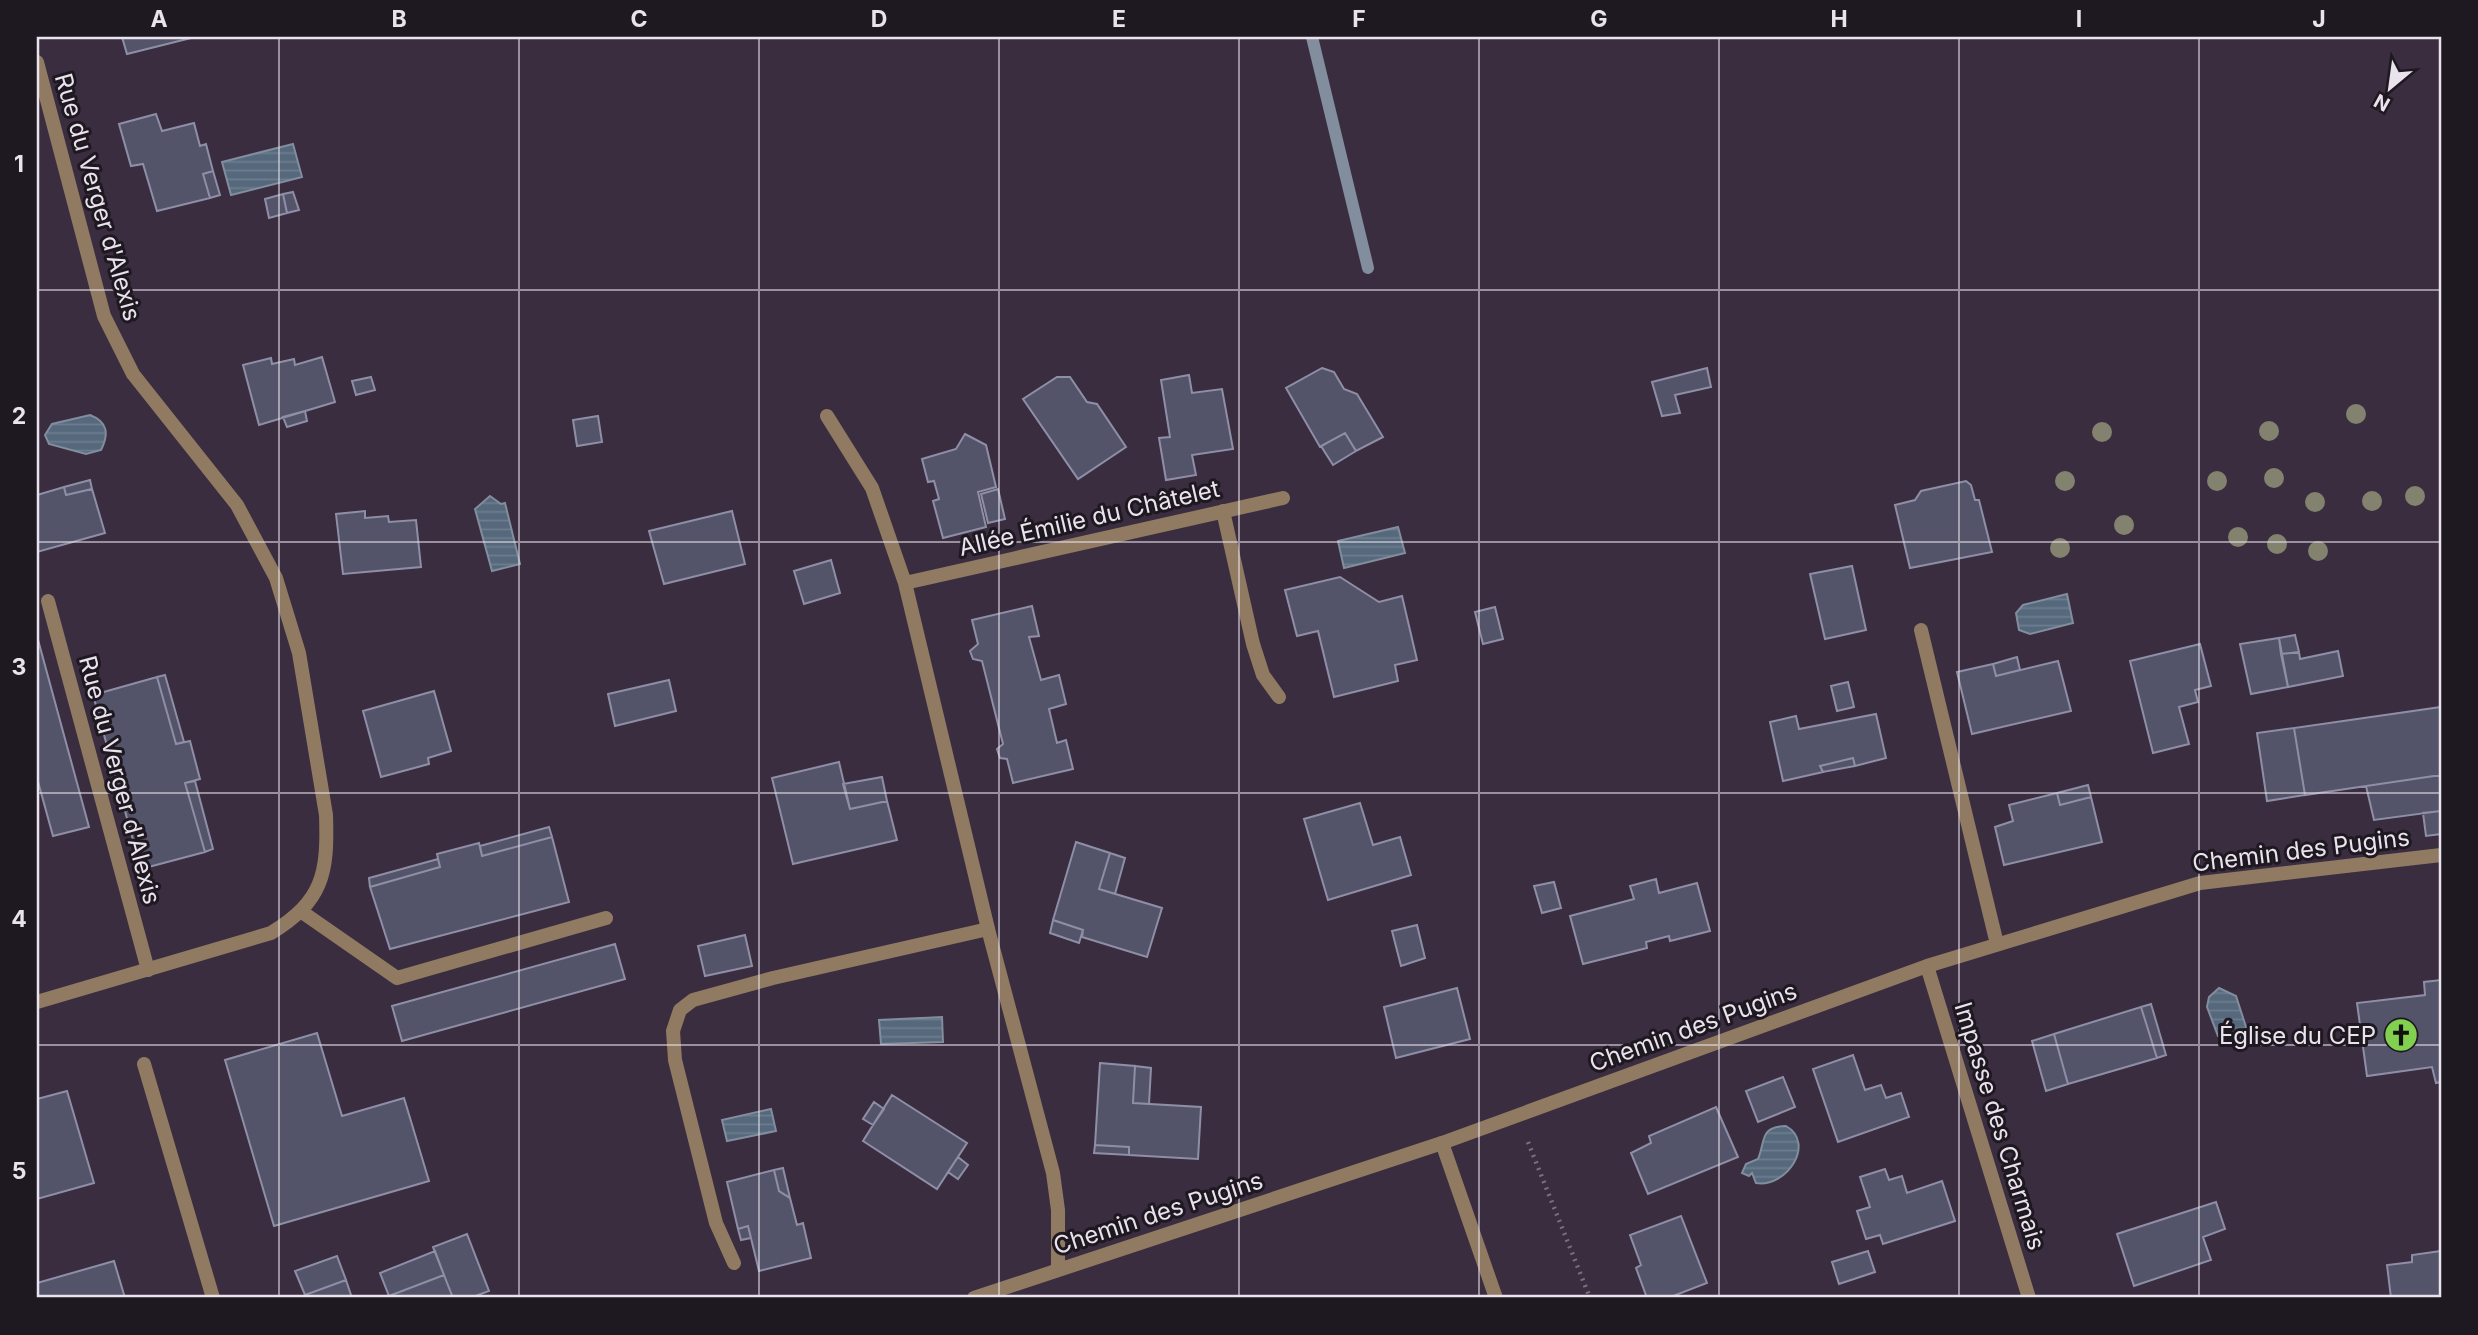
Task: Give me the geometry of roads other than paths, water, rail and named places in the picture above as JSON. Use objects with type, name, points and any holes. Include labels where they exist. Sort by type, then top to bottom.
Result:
[{"type":"street","name":"Rue du Verger d'Alexis","points":[[37,62],[104,316],[133,374],[237,505],[276,578],[290,615],[308,707],[327,837],[325,872],[320,885],[302,912],[271,933],[37,1002]]},
{"type":"street","points":[[827,416],[872,488],[905,583],[988,929],[1053,1173],[1058,1210],[1058,1270]]},
{"type":"street","name":"Allée Émilie du Châtelet","points":[[905,583],[1283,498]]},
{"type":"street","points":[[1223,511],[1253,644],[1263,675],[1279,697]]},
{"type":"street","name":"Rue du Verger d'Alexis","points":[[48,601],[148,970]]},
{"type":"street","points":[[1921,631],[1997,944]]},
{"type":"street","name":"Chemin des Pugins","points":[[974,1298],[1442,1143],[1927,966],[1997,944],[2200,883],[2441,855]]},
{"type":"street","points":[[302,912],[397,978],[606,918]]},
{"type":"street","points":[[734,1263],[716,1223],[675,1060],[673,1031],[680,1010],[693,1000],[774,978],[988,929]]},
{"type":"street","name":"Impasse des Charmais","points":[[1927,966],[2029,1298]]},
{"type":"street","points":[[144,1064],[213,1298]]},
{"type":"street","points":[[1442,1143],[1496,1298]]},
{"type":"water","points":[[293,144],[302,177],[231,195],[222,162]]},
{"type":"water","points":[[90,415],[104,425],[106,434],[101,450],[86,454],[49,444],[45,435],[52,424]]},
{"type":"water","points":[[490,496],[501,504],[505,503],[520,564],[492,571],[475,509]]},
{"type":"water","points":[[1398,527],[1405,553],[1344,568],[1338,541]]},
{"type":"water","points":[[2067,594],[2073,623],[2030,634],[2019,630],[2016,613],[2023,605]]},
{"type":"water","points":[[2219,988],[2236,996],[2246,1027],[2242,1040],[2236,1044],[2218,1036],[2207,1007],[2209,997]]},
{"type":"water","points":[[942,1017],[943,1042],[881,1044],[879,1020]]},
{"type":"water","points":[[771,1109],[776,1131],[727,1141],[722,1120]]},
{"type":"water","points":[[1786,1126],[1795,1134],[1798,1143],[1794,1163],[1778,1179],[1756,1183],[1752,1173],[1749,1176],[1742,1173],[1746,1164],[1758,1159],[1767,1132]]},
{"type":"waterway","points":[[1312,37],[1368,268]]},
{"type":"place","name":"Église du CEP","points":[[2401,1035]]}]
